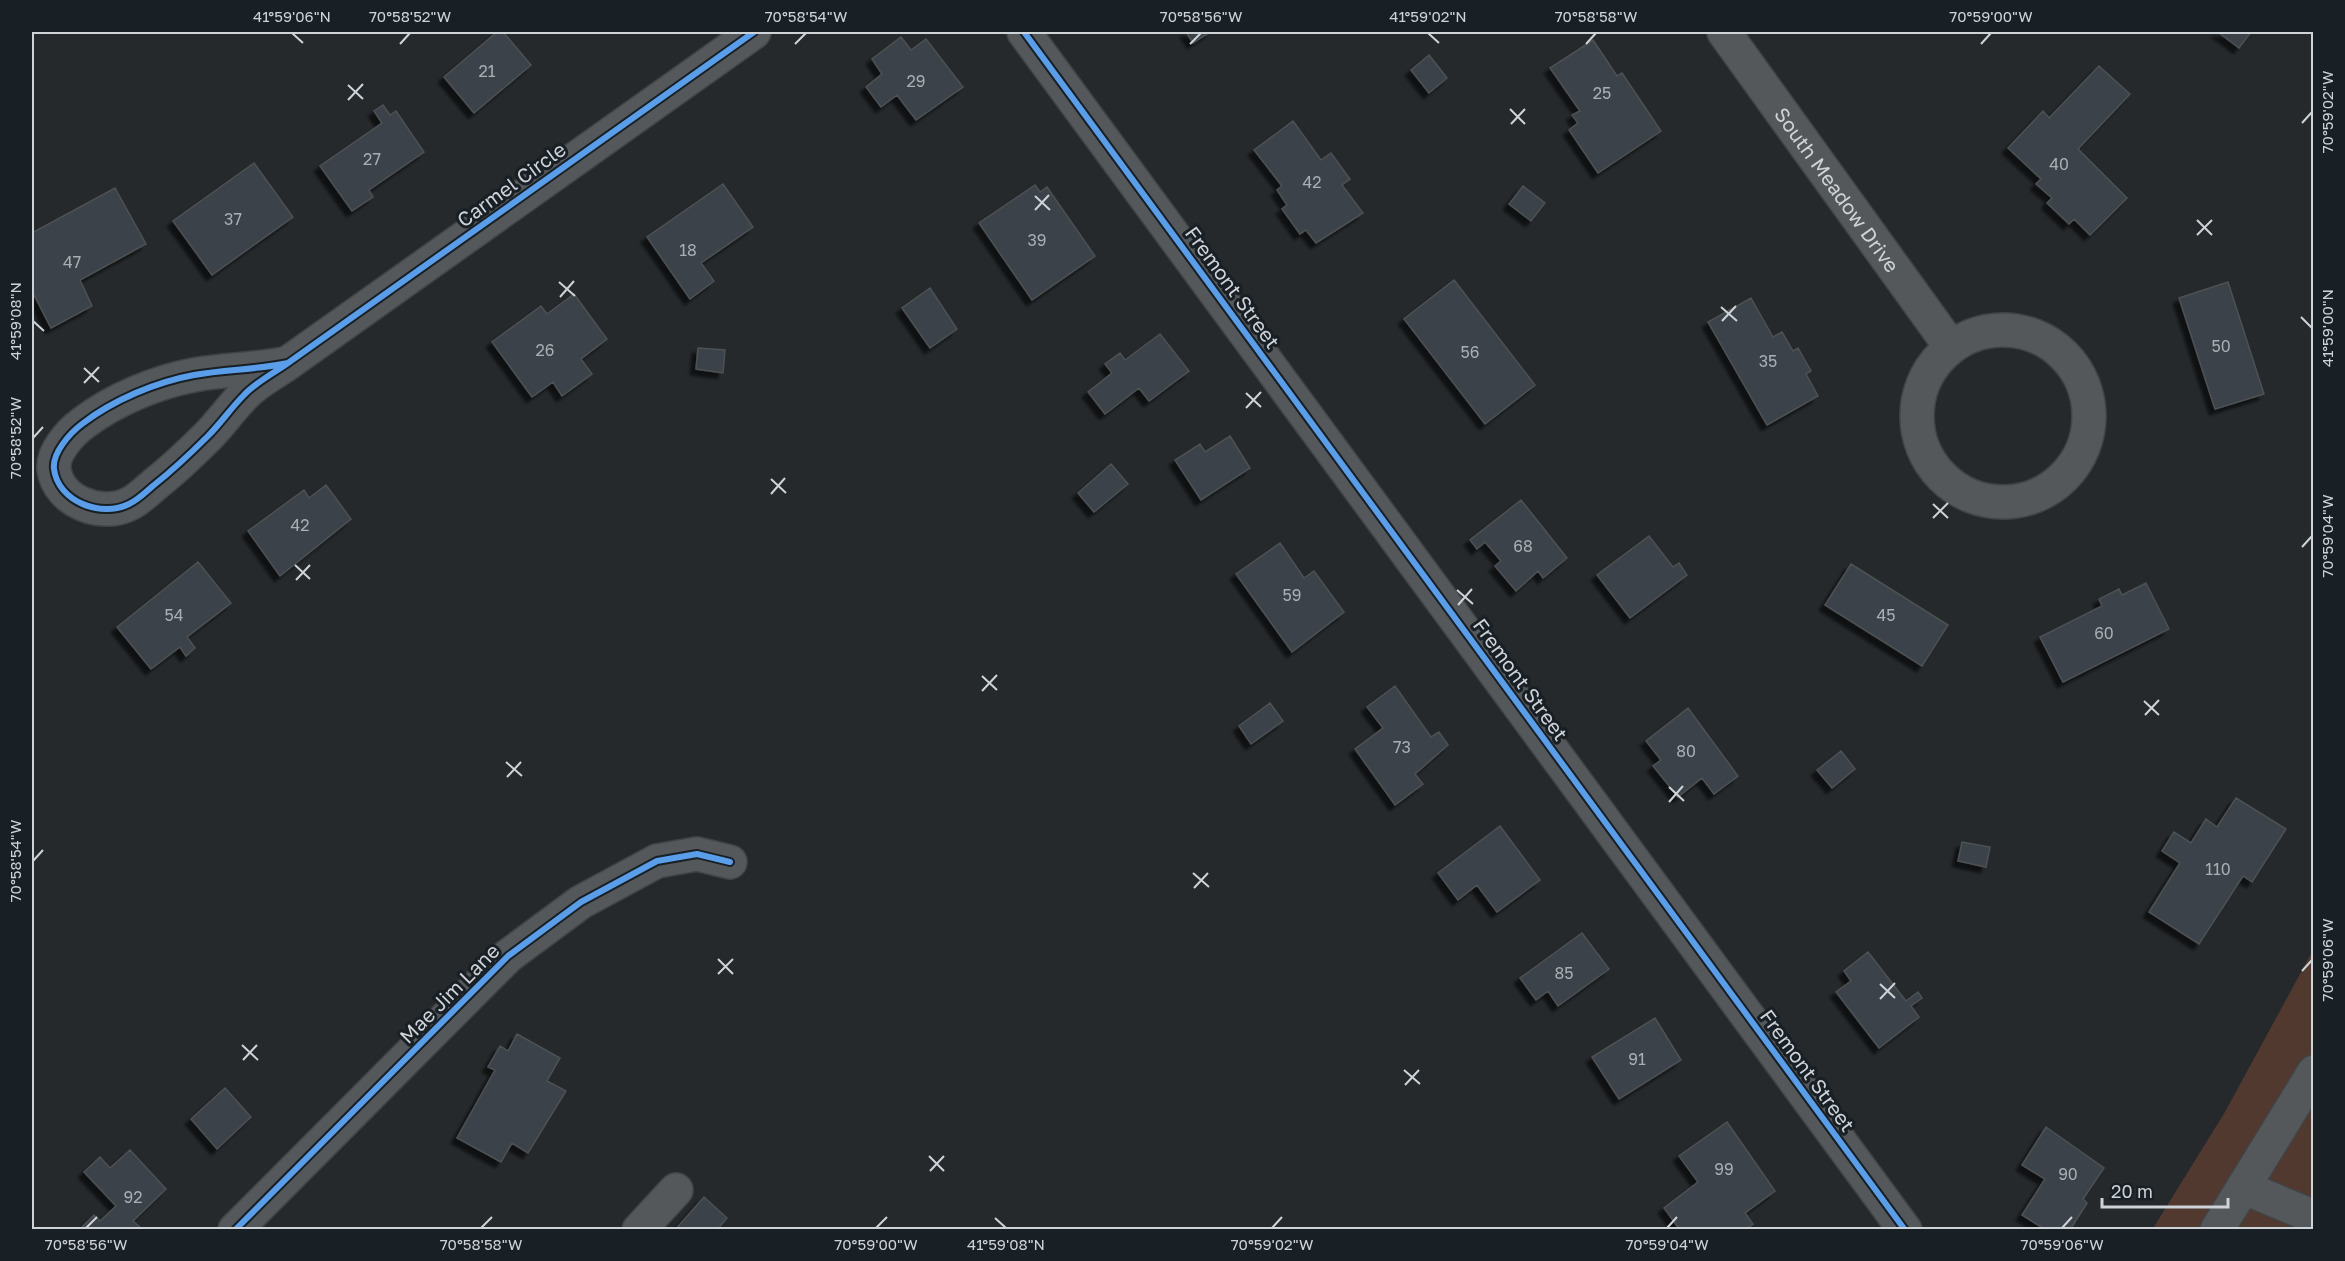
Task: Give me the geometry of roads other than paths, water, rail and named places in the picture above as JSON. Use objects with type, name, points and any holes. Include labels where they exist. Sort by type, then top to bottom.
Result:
[{"type":"street","name":"Carmel Circle","points":[[288,363],[257,369],[192,375],[163,383],[118,402],[81,425],[69,436],[56,456],[53,467],[56,477],[69,495],[94,508],[108,510],[129,504],[169,473],[209,435],[246,393],[754,32]]},
{"type":"street","name":"Fremont Street","points":[[1024,32],[1905,1230]]},
{"type":"street","name":"South Meadow Drive","points":[[1724,32],[1951,347]]},
{"type":"street","points":[[2019,331],[2035,336],[2065,355],[2076,369],[2089,402],[2088,438],[2072,470],[2045,493],[2028,500],[2010,503],[1973,498],[1957,489],[1930,464],[1922,447],[1918,429],[1917,410],[1920,392],[1927,375],[1951,347],[1983,332],[2019,331]]},
{"type":"street","name":"Mae Jim Lane","points":[[235,1230],[508,956],[580,902],[657,861],[696,854],[730,862]]},
{"type":"street","points":[[2217,1230],[2313,1072]]},
{"type":"street","points":[[2243,1187],[2313,1217]]},
{"type":"street","points":[[639,1230],[676,1190]]}]
